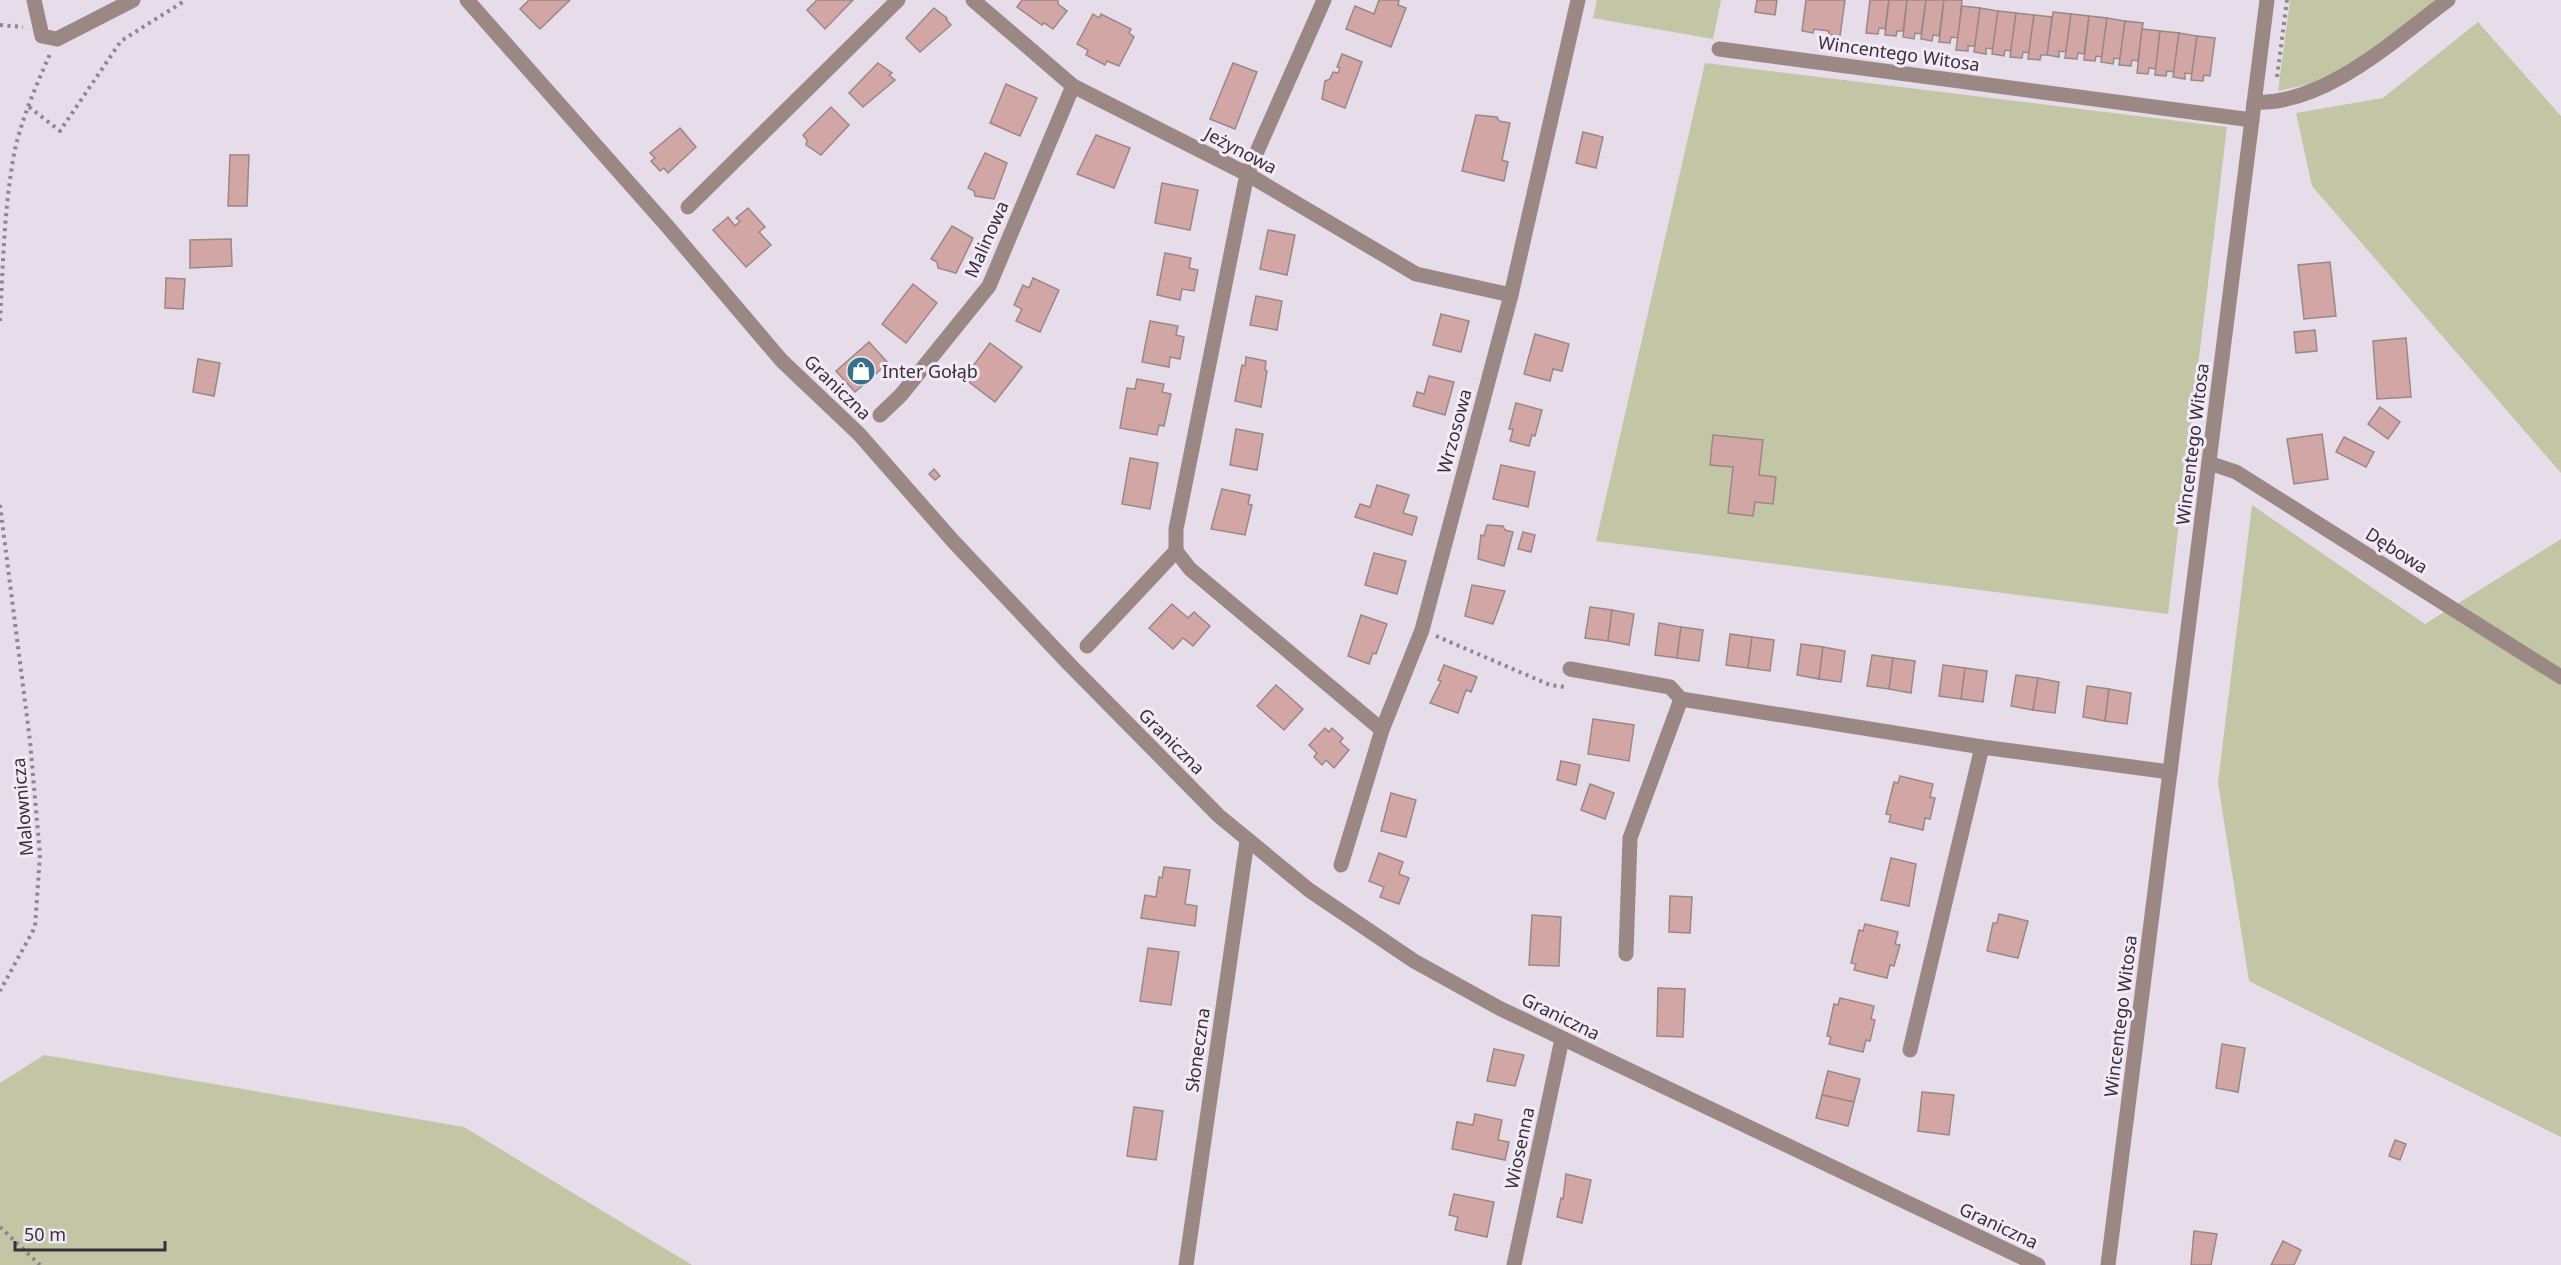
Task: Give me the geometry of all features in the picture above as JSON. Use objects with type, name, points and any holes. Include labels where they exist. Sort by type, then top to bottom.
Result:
[{"type":"street","points":[[34,0],[42,36],[57,39],[133,0]]},
{"type":"street","name":"Graniczna","points":[[467,0],[668,227],[782,361],[859,434],[953,541],[1070,665],[1219,816],[1247,841],[1309,890],[1414,961],[1562,1039],[2038,1265]]},
{"type":"street","points":[[688,207],[898,0]]},
{"type":"street","name":"Jeżynowa","points":[[973,0],[1073,86],[1247,174],[1416,274],[1511,295]]},
{"type":"street","points":[[1324,0],[1247,174],[1176,529],[1176,551],[1190,568],[1382,730]]},
{"type":"street","name":"Wrzosowa","points":[[1341,865],[1382,730],[1422,630],[1511,295],[1578,0]]},
{"type":"street","name":"Wincentego Witosa","points":[[2108,1265],[2267,0]]},
{"type":"street","points":[[2254,102],[2272,103],[2289,100],[2345,76],[2448,0]]},
{"type":"street","name":"Wincentego Witosa","points":[[1719,49],[2252,120]]},
{"type":"street","name":"Malinowa","points":[[880,415],[901,395],[989,286],[1073,86]]},
{"type":"street","name":"Dębowa","points":[[2209,463],[2236,472],[2561,677]]},
{"type":"street","points":[[1087,646],[1176,551]]},
{"type":"street","points":[[1570,669],[1670,687],[1681,699],[1982,747],[2170,772]]},
{"type":"street","points":[[1626,954],[1630,838],[1681,699]]},
{"type":"street","points":[[1910,1050],[1982,747]]},
{"type":"street","name":"Słoneczna","points":[[1186,1265],[1247,841]]},
{"type":"street","name":"Wiosenna","points":[[1514,1265],[1562,1039]]},
{"type":"path","points":[[29,107],[60,131],[121,41],[186,0]]},
{"type":"path","points":[[0,25],[39,26]]},
{"type":"path","points":[[0,321],[5,215],[15,152],[29,107],[57,39]]},
{"type":"path","name":"Malownicza","points":[[0,505],[30,741],[40,855],[35,927],[0,991]]},
{"type":"path","points":[[1422,630],[1550,685],[1571,687]]},
{"type":"path","points":[[0,1227],[40,1265]]},
{"type":"green space","points":[[1597,0],[1721,0],[1713,39],[1593,18]]},
{"type":"green space","points":[[2290,0],[2452,0],[2345,76],[2278,91]]},
{"type":"green space","points":[[2478,22],[2561,116],[2561,473],[2312,186],[2296,113],[2383,98]]},
{"type":"green space","points":[[1705,63],[2227,127],[2168,614],[1596,541]]},
{"type":"green space","points":[[2252,505],[2425,624],[2561,539],[2561,1137],[2249,981],[2218,783]]},
{"type":"green space","points":[[44,1055],[464,1127],[692,1265],[0,1265],[0,1083]]},
{"type":"building","points":[[529,0],[570,0],[540,29],[520,9]]},
{"type":"building","points":[[817,0],[853,0],[825,29],[807,10]]},
{"type":"building","points":[[1022,0],[1058,0],[1058,4],[1067,11],[1053,29],[1044,23],[1042,25],[1017,7]]},
{"type":"building","points":[[1379,0],[1399,0],[1398,5],[1406,8],[1391,47],[1346,29],[1355,6],[1374,14]]},
{"type":"building","points":[[1757,0],[1777,0],[1775,15],[1755,12]]},
{"type":"building","points":[[1806,0],[1845,0],[1840,36],[1829,35],[1829,31],[1814,29],[1813,33],[1802,31]]},
{"type":"building","points":[[1870,0],[1889,0],[1885,29],[1879,28],[1878,34],[1866,33]]},
{"type":"building","points":[[1889,0],[1907,0],[1903,31],[1897,31],[1896,36],[1885,35]]},
{"type":"building","points":[[1907,0],[1926,0],[1921,34],[1915,33],[1914,39],[1903,37]]},
{"type":"building","points":[[1926,0],[1944,0],[1939,36],[1933,35],[1932,41],[1921,39]]},
{"type":"building","points":[[1944,0],[1962,0],[1958,38],[1951,37],[1950,43],[1939,42]]},
{"type":"building","points":[[1962,6],[1980,8],[1975,46],[1968,46],[1968,51],[1956,50]]},
{"type":"building","points":[[934,8],[947,18],[951,25],[920,52],[906,38]]},
{"type":"building","points":[[1980,8],[1998,11],[1993,49],[1986,48],[1986,54],[1974,52]]},
{"type":"building","points":[[1998,11],[2016,13],[2011,51],[2005,50],[2004,56],[1992,54]]},
{"type":"building","points":[[2053,12],[2071,14],[2066,52],[2059,51],[2059,57],[2047,55]]},
{"type":"building","points":[[2016,13],[2034,15],[2029,53],[2023,52],[2022,58],[2010,57]]},
{"type":"building","points":[[1093,14],[1099,18],[1101,14],[1131,29],[1129,33],[1134,37],[1119,66],[1107,61],[1105,65],[1086,55],[1088,50],[1077,44]]},
{"type":"building","points":[[2071,14],[2089,16],[2084,54],[2078,53],[2077,59],[2065,58]]},
{"type":"building","points":[[2034,15],[2052,17],[2047,55],[2041,55],[2040,60],[2028,59]]},
{"type":"building","points":[[2089,16],[2107,18],[2102,57],[2096,56],[2095,61],[2084,60]]},
{"type":"building","points":[[2107,18],[2125,21],[2120,59],[2114,58],[2113,64],[2101,62]]},
{"type":"building","points":[[2125,21],[2143,23],[2138,61],[2132,60],[2131,66],[2119,65]]},
{"type":"building","points":[[2142,29],[2160,31],[2156,69],[2149,68],[2148,74],[2137,73]]},
{"type":"building","points":[[2160,31],[2179,33],[2174,72],[2167,71],[2166,76],[2155,75]]},
{"type":"building","points":[[2179,33],[2197,36],[2192,74],[2185,73],[2185,79],[2173,77]]},
{"type":"building","points":[[2197,36],[2215,38],[2210,76],[2204,75],[2203,81],[2191,80]]},
{"type":"building","points":[[1342,54],[1362,62],[1345,108],[1322,99],[1325,81],[1330,79],[1333,72],[1338,73],[1340,68],[1337,67]]},
{"type":"building","points":[[878,63],[892,73],[889,75],[895,80],[863,107],[849,93]]},
{"type":"building","points":[[1233,63],[1257,72],[1235,129],[1210,119]]},
{"type":"building","points":[[1006,84],[1037,98],[1020,136],[990,123]]},
{"type":"building","points":[[831,107],[849,125],[821,155],[806,145],[807,140],[803,135]]},
{"type":"building","points":[[1476,115],[1497,117],[1499,121],[1510,123],[1502,160],[1508,162],[1504,181],[1462,171]]},
{"type":"building","points":[[680,128],[696,147],[668,173],[664,168],[660,171],[651,161],[655,158],[650,153]]},
{"type":"building","points":[[1583,132],[1603,137],[1596,168],[1576,163]]},
{"type":"building","points":[[1096,135],[1130,148],[1114,188],[1077,174]]},
{"type":"building","points":[[985,153],[1007,163],[994,199],[975,196],[974,191],[968,188]]},
{"type":"building","points":[[230,155],[249,155],[247,206],[228,206]]},
{"type":"building","points":[[1162,183],[1198,190],[1190,230],[1155,223]]},
{"type":"building","points":[[748,208],[765,227],[759,232],[771,245],[746,267],[713,230],[728,217],[735,226],[740,221],[736,218]]},
{"type":"building","points":[[952,226],[973,238],[956,273],[938,268],[937,262],[931,259]]},
{"type":"building","points":[[1268,230],[1295,235],[1287,275],[1260,269]]},
{"type":"building","points":[[231,239],[232,266],[190,268],[190,240]]},
{"type":"building","points":[[1165,253],[1191,258],[1189,268],[1198,270],[1194,291],[1182,289],[1180,300],[1157,295]]},
{"type":"building","points":[[2330,262],[2336,316],[2304,319],[2298,265]]},
{"type":"building","points":[[166,278],[185,279],[183,309],[165,308]]},
{"type":"building","points":[[1033,278],[1059,290],[1040,332],[1016,321],[1022,309],[1014,305],[1023,285],[1029,288]]},
{"type":"building","points":[[913,284],[937,303],[906,343],[882,324]]},
{"type":"building","points":[[1256,296],[1282,301],[1277,330],[1250,325]]},
{"type":"building","points":[[1441,314],[1469,321],[1461,352],[1433,345]]},
{"type":"building","points":[[1150,321],[1178,326],[1176,335],[1184,337],[1180,359],[1170,357],[1169,367],[1142,362]]},
{"type":"building","points":[[2315,330],[2317,351],[2296,353],[2294,332]]},
{"type":"building","points":[[1535,334],[1569,344],[1562,371],[1553,369],[1550,381],[1524,374]]},
{"type":"building","points":[[2406,338],[2411,397],[2377,399],[2373,341]]},
{"type":"building","points":[[869,342],[888,363],[855,392],[836,371]]},
{"type":"building","points":[[990,343],[1022,367],[995,402],[964,378]]},
{"type":"building","points":[[1246,357],[1266,361],[1265,370],[1267,371],[1261,407],[1235,401],[1242,365],[1245,366]]},
{"type":"building","points":[[198,359],[220,363],[214,396],[193,392]]},
{"type":"building","points":[[1429,376],[1454,382],[1445,415],[1413,406],[1417,392],[1424,394]]},
{"type":"building","points":[[1137,379],[1164,384],[1162,392],[1171,394],[1164,426],[1159,425],[1157,435],[1120,428],[1127,388],[1135,389]]},
{"type":"building","points":[[1516,403],[1542,410],[1535,436],[1532,435],[1529,446],[1510,441],[1513,429],[1509,429]]},
{"type":"building","points":[[2380,407],[2400,422],[2388,439],[2368,424]]},
{"type":"building","points":[[1236,429],[1263,434],[1257,470],[1230,465]]},
{"type":"building","points":[[2322,434],[2328,479],[2294,484],[2287,439]]},
{"type":"building","points":[[1713,435],[1763,440],[1759,475],[1776,477],[1773,504],[1755,502],[1753,516],[1728,513],[1733,467],[1710,465]]},
{"type":"building","points":[[2344,437],[2374,452],[2366,467],[2336,452]]},
{"type":"building","points":[[1130,458],[1158,463],[1150,509],[1122,504]]},
{"type":"building","points":[[1501,465],[1535,472],[1528,507],[1493,499]]},
{"type":"building","points":[[934,469],[940,476],[935,480],[929,474]]},
{"type":"building","points":[[1377,485],[1409,495],[1403,513],[1417,517],[1412,535],[1355,517],[1360,504],[1370,507]]},
{"type":"building","points":[[1222,489],[1250,495],[1248,504],[1252,505],[1245,535],[1211,529]]},
{"type":"building","points":[[1487,525],[1503,526],[1505,530],[1513,532],[1504,566],[1478,559],[1481,535],[1484,536]]},
{"type":"building","points":[[1523,532],[1535,535],[1531,552],[1518,549]]},
{"type":"building","points":[[1374,553],[1406,561],[1397,594],[1365,585]]},
{"type":"building","points":[[1472,585],[1505,591],[1493,624],[1465,616]]},
{"type":"building","points":[[1172,604],[1188,618],[1194,612],[1210,626],[1193,646],[1183,638],[1173,649],[1149,628]]},
{"type":"building","points":[[1590,607],[1612,610],[1608,641],[1585,638]]},
{"type":"building","points":[[1612,610],[1634,614],[1629,645],[1608,641]]},
{"type":"building","points":[[1361,615],[1387,624],[1376,654],[1373,653],[1369,664],[1348,656]]},
{"type":"building","points":[[1659,623],[1681,627],[1677,658],[1655,655]]},
{"type":"building","points":[[1681,627],[1703,630],[1699,661],[1677,658]]},
{"type":"building","points":[[1730,634],[1752,637],[1748,668],[1726,665]]},
{"type":"building","points":[[1752,637],[1774,640],[1770,671],[1748,668]]},
{"type":"building","points":[[1801,644],[1823,647],[1819,679],[1797,675]]},
{"type":"building","points":[[1823,647],[1845,651],[1841,682],[1819,679]]},
{"type":"building","points":[[1872,655],[1893,658],[1889,689],[1867,686]]},
{"type":"building","points":[[1893,658],[1915,661],[1911,693],[1889,689]]},
{"type":"building","points":[[1444,665],[1477,677],[1471,692],[1466,690],[1458,713],[1430,703],[1441,681],[1438,680]]},
{"type":"building","points":[[1943,665],[1965,668],[1961,699],[1939,696]]},
{"type":"building","points":[[1965,668],[1987,671],[1983,702],[1961,699]]},
{"type":"building","points":[[2016,675],[2038,678],[2033,710],[2011,706]]},
{"type":"building","points":[[2038,678],[2059,682],[2055,713],[2033,710]]},
{"type":"building","points":[[1276,685],[1303,709],[1284,730],[1257,706]]},
{"type":"building","points":[[2087,686],[2109,689],[2105,721],[2083,717]]},
{"type":"building","points":[[2109,689],[2131,693],[2127,724],[2105,721]]},
{"type":"building","points":[[1593,719],[1634,725],[1629,761],[1588,754]]},
{"type":"building","points":[[1325,728],[1329,732],[1332,728],[1343,738],[1340,742],[1349,750],[1334,768],[1326,760],[1322,765],[1314,757],[1317,753],[1309,745]]},
{"type":"building","points":[[1561,761],[1580,765],[1576,785],[1557,780]]},
{"type":"building","points":[[1900,776],[1933,784],[1930,797],[1935,798],[1930,819],[1925,818],[1923,830],[1889,822],[1891,815],[1886,814],[1894,782],[1898,783]]},
{"type":"building","points":[[1590,784],[1614,793],[1605,819],[1581,810]]},
{"type":"building","points":[[1391,793],[1416,800],[1406,837],[1381,831]]},
{"type":"building","points":[[1379,853],[1403,862],[1399,874],[1409,878],[1399,904],[1380,897],[1384,887],[1369,881]]},
{"type":"building","points":[[1891,858],[1916,864],[1909,906],[1881,900]]},
{"type":"building","points":[[1164,867],[1190,870],[1185,904],[1197,906],[1195,926],[1141,918],[1145,895],[1156,897],[1159,877],[1162,878]]},
{"type":"building","points":[[1670,896],[1692,897],[1690,933],[1669,932]]},
{"type":"building","points":[[1999,914],[2028,921],[2018,958],[1987,951],[1993,923],[1997,923]]},
{"type":"building","points":[[1532,915],[1561,917],[1559,966],[1529,965]]},
{"type":"building","points":[[1865,924],[1898,932],[1895,944],[1900,945],[1894,966],[1890,965],[1887,978],[1854,970],[1856,964],[1851,963],[1859,930],[1863,931]]},
{"type":"building","points":[[1148,948],[1179,952],[1171,1005],[1140,1001]]},
{"type":"building","points":[[1658,988],[1685,989],[1683,1037],[1657,1036]]},
{"type":"building","points":[[1840,998],[1874,1006],[1871,1019],[1875,1020],[1870,1041],[1866,1040],[1863,1052],[1829,1044],[1831,1037],[1827,1036],[1834,1004],[1838,1005]]},
{"type":"building","points":[[2222,1044],[2245,1048],[2238,1092],[2216,1088]]},
{"type":"building","points":[[1494,1049],[1524,1055],[1515,1086],[1487,1081]]},
{"type":"building","points":[[1828,1071],[1860,1079],[1854,1102],[1822,1095]]},
{"type":"building","points":[[1922,1092],[1954,1095],[1949,1135],[1918,1131]]},
{"type":"building","points":[[1822,1095],[1854,1102],[1848,1126],[1816,1118]]},
{"type":"building","points":[[1134,1107],[1163,1111],[1156,1160],[1127,1156]]},
{"type":"building","points":[[1475,1114],[1502,1120],[1498,1140],[1509,1142],[1505,1160],[1452,1149],[1457,1122],[1473,1125]]},
{"type":"building","points":[[2395,1140],[2406,1144],[2400,1160],[2389,1156]]},
{"type":"building","points":[[1566,1174],[1591,1180],[1582,1223],[1557,1217],[1561,1198],[1563,1199]]},
{"type":"building","points":[[1454,1194],[1494,1202],[1487,1237],[1455,1230],[1458,1217],[1449,1215]]},
{"type":"building","points":[[2194,1231],[2217,1234],[2211,1265],[2191,1265]]},
{"type":"building","points":[[2283,1241],[2301,1250],[2294,1265],[2271,1265]]},
{"type":"place","name":"Inter Gołąb","points":[[861,371]]}]
